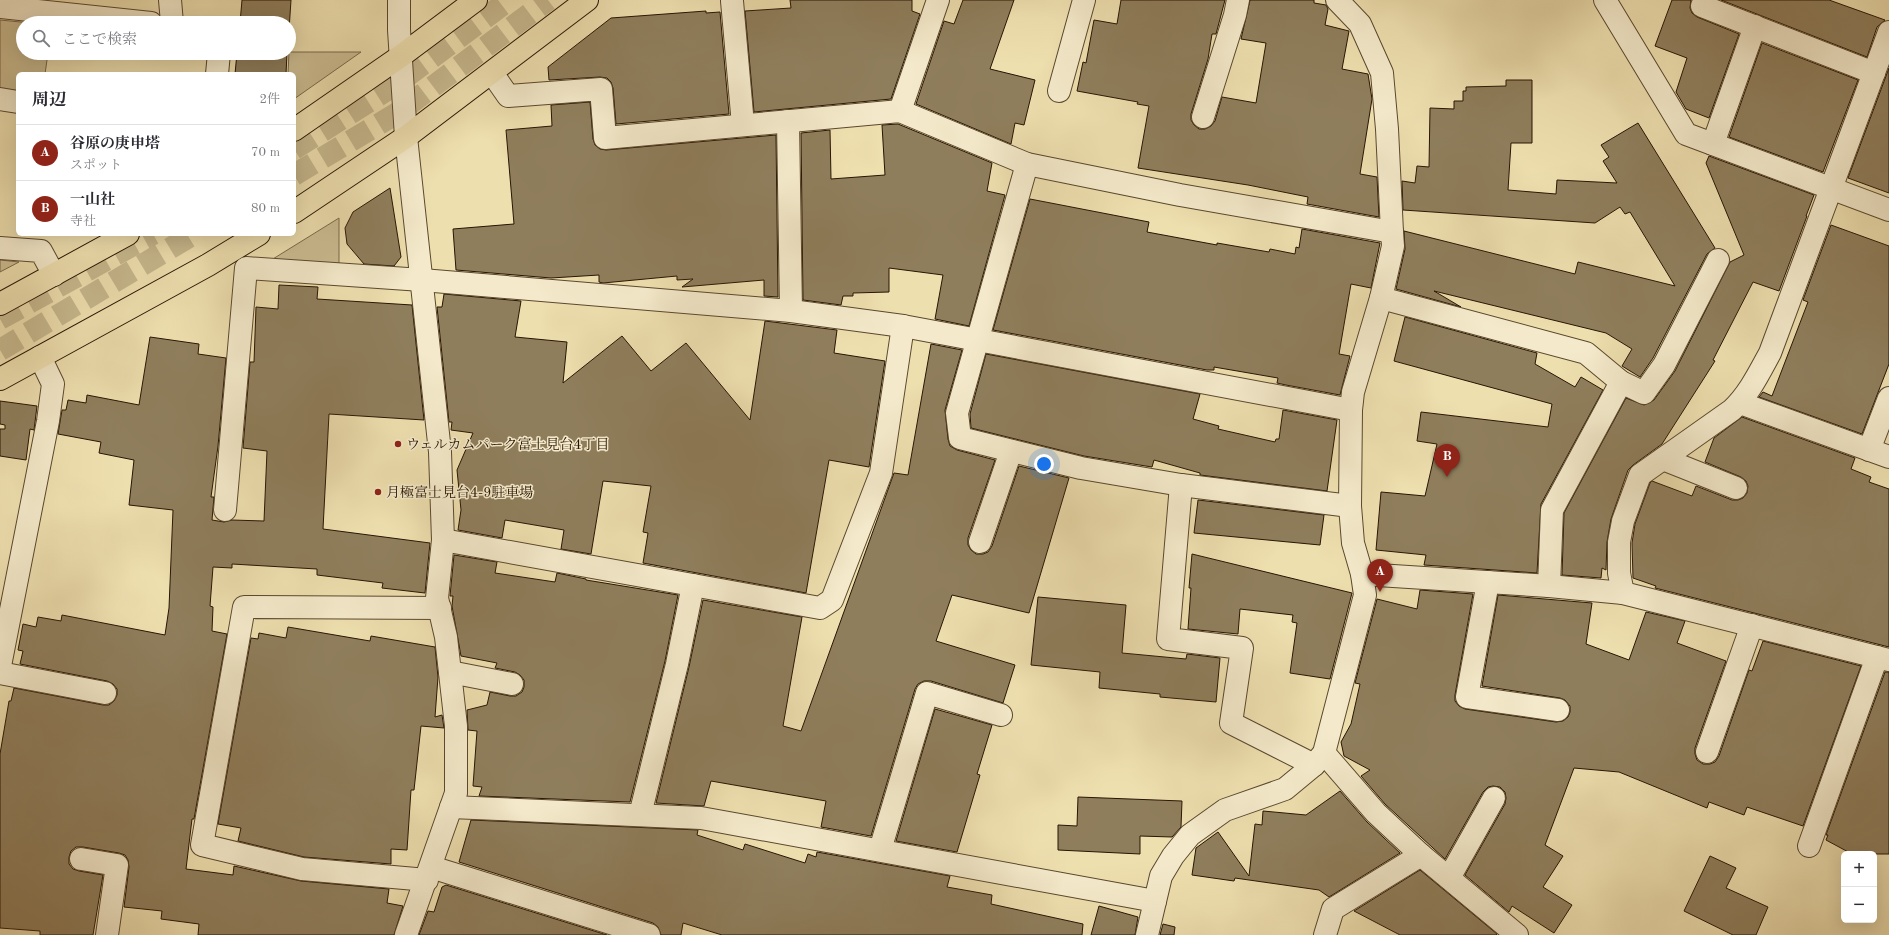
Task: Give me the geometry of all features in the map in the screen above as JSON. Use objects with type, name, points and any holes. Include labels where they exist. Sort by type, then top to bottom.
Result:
[{"type":"main road","points":[[296,129],[401,56],[476,0]]},
{"type":"main road","points":[[296,211],[406,136],[492,73],[587,0]]},
{"type":"main road","points":[[0,304],[124,236]]},
{"type":"main road","points":[[0,379],[208,265],[256,236]]},
{"type":"street","points":[[170,0],[171,16]]},
{"type":"street","points":[[399,0],[406,136],[440,452],[443,540],[437,598],[446,637],[456,726],[456,793],[429,874],[406,935]]},
{"type":"street","points":[[900,111],[938,0]]},
{"type":"street","points":[[1059,91],[1084,0]]},
{"type":"street","points":[[1203,117],[1235,15],[1238,0]]},
{"type":"street","points":[[1147,935],[1154,901],[1165,869],[1173,856],[1190,835],[1225,810],[1285,789],[1319,759],[1365,595],[1362,574],[1353,543],[1350,506],[1351,410],[1354,387],[1381,298],[1393,246],[1387,129],[1382,73],[1360,24],[1337,0]]},
{"type":"street","points":[[1606,0],[1686,134],[1889,210]]},
{"type":"street","points":[[732,1],[743,125]]},
{"type":"street","points":[[1702,6],[1874,73]]},
{"type":"street","points":[[0,7],[85,16]]},
{"type":"street","points":[[1713,144],[1755,26]]},
{"type":"street","points":[[1623,593],[1620,573],[1619,542],[1623,521],[1640,475],[1732,410],[1740,403],[1756,379],[1770,353],[1889,32]]},
{"type":"street","points":[[217,72],[219,60]]},
{"type":"street","points":[[492,73],[508,96],[601,89],[605,138],[900,111],[1028,164],[1180,195],[1392,232]]},
{"type":"street","points":[[0,99],[16,102]]},
{"type":"street","points":[[788,121],[791,311]]},
{"type":"street","points":[[1028,164],[957,413],[960,438],[1081,468],[1181,485],[1350,506]]},
{"type":"street","points":[[0,248],[42,242],[54,275]]},
{"type":"street","points":[[225,510],[246,268],[233,250]]},
{"type":"street","points":[[1381,298],[1586,353],[1621,382],[1644,393],[1664,365],[1718,260]]},
{"type":"street","points":[[246,268],[422,280],[791,311],[903,326],[1351,410]]},
{"type":"street","points":[[443,540],[820,608],[832,600],[881,473],[903,326]]},
{"type":"street","points":[[0,666],[48,421],[53,384],[40,357]]},
{"type":"street","points":[[1549,586],[1552,510],[1621,382]]},
{"type":"street","points":[[1740,403],[1879,454],[1889,398]]},
{"type":"street","points":[[980,542],[1010,451]]},
{"type":"street","points":[[1663,459],[1736,488]]},
{"type":"street","points":[[1181,485],[1168,639],[1242,648],[1231,723],[1319,759],[1421,855],[1517,935]]},
{"type":"street","points":[[1362,574],[1549,586],[1623,593],[1883,658],[1809,846]]},
{"type":"street","points":[[1488,582],[1468,697],[1558,710]]},
{"type":"street","points":[[640,815],[677,664],[694,585]]},
{"type":"street","points":[[440,608],[244,607],[202,845],[302,869],[429,874],[649,935]]},
{"type":"street","points":[[1707,752],[1752,625]]},
{"type":"street","points":[[450,672],[512,684]]},
{"type":"street","points":[[0,673],[105,693]]},
{"type":"street","points":[[880,850],[927,693],[1001,715]]},
{"type":"street","points":[[1449,878],[1494,798]]},
{"type":"street","points":[[452,807],[701,818],[1154,901]]},
{"type":"street","points":[[1325,935],[1333,909],[1421,855]]},
{"type":"street","points":[[81,859],[117,865],[107,935]]},
{"type":"shaded area","points":[[0,20],[16,22],[16,60],[47,60],[45,72],[16,72],[16,94],[0,91]]},
{"type":"shaded area","points":[[296,52],[361,52],[296,98],[296,72],[288,72],[289,60],[296,60]]},
{"type":"shaded area","points":[[339,218],[339,266],[268,262]]},
{"type":"shaded area","points":[[0,260],[19,262],[0,272]]},
{"type":"building","points":[[242,0],[291,0],[290,16],[241,16]]},
{"type":"building","points":[[790,0],[912,0],[912,11],[920,14],[891,99],[754,112],[745,11],[791,8]]},
{"type":"building","points":[[963,0],[1014,0],[990,69],[1035,80],[1024,125],[1015,123],[1011,144],[916,104],[944,21],[954,24]]},
{"type":"building","points":[[1121,0],[1225,0],[1216,34],[1212,34],[1208,59],[1191,114],[1191,120],[1199,129],[1205,129],[1211,126],[1215,121],[1222,97],[1256,103],[1266,43],[1241,39],[1250,0],[1314,0],[1314,3],[1326,5],[1328,9],[1325,25],[1349,31],[1342,69],[1368,74],[1372,99],[1360,174],[1377,177],[1379,217],[1307,204],[1308,197],[1248,185],[1138,168],[1149,106],[1137,104],[1138,102],[1077,91],[1083,62],[1086,63],[1094,20],[1117,24]]},
{"type":"building","points":[[1672,0],[1691,0],[1690,8],[1692,13],[1697,17],[1739,34],[1709,118],[1686,109],[1676,92],[1687,58],[1655,46]]},
{"type":"building","points":[[1721,0],[1829,0],[1885,20],[1877,27],[1867,57]]},
{"type":"building","points":[[706,11],[706,13],[720,12],[729,114],[616,124],[613,88],[611,82],[607,78],[600,77],[549,80],[548,67],[611,18]]},
{"type":"building","points":[[1762,43],[1858,80],[1823,172],[1729,137]]},
{"type":"building","points":[[236,60],[287,60],[286,72],[235,72]]},
{"type":"building","points":[[1889,68],[1889,193],[1848,178]]},
{"type":"building","points":[[1506,80],[1532,80],[1532,143],[1511,143],[1508,190],[1556,194],[1557,180],[1617,183],[1603,161],[1609,157],[1601,145],[1638,123],[1715,248],[1707,254],[1653,358],[1640,377],[1622,366],[1632,349],[1606,333],[1434,291],[1461,307],[1396,289],[1405,249],[1404,231],[1575,274],[1578,262],[1675,286],[1630,212],[1625,214],[1620,207],[1595,223],[1403,210],[1402,181],[1415,183],[1417,166],[1429,167],[1430,108],[1454,109],[1454,101],[1463,101],[1463,91],[1466,91],[1466,87],[1506,86]]},
{"type":"building","points":[[590,102],[593,139],[595,145],[600,149],[606,150],[776,135],[778,297],[764,296],[764,280],[682,287],[693,279],[677,280],[677,276],[603,283],[599,282],[599,275],[551,278],[456,270],[453,229],[514,224],[506,130],[552,126],[551,105]]},
{"type":"building","points":[[898,124],[992,163],[987,191],[1005,195],[969,326],[935,319],[943,275],[889,268],[889,292],[853,293],[853,296],[843,296],[841,305],[803,300],[801,133],[830,130],[831,179],[885,175],[882,125]]},
{"type":"building","points":[[1709,156],[1814,195],[1807,216],[1779,291],[1753,282],[1713,360],[1715,361],[1662,444],[1628,470],[1611,519],[1607,542],[1606,570],[1602,568],[1601,578],[1562,575],[1564,513],[1626,398],[1644,405],[1654,400],[1675,371],[1730,262],[1744,255],[1706,163]]},
{"type":"building","points":[[390,188],[401,257],[394,266],[364,264],[347,244],[345,228],[353,212]]},
{"type":"building","points":[[1030,199],[1149,222],[1147,232],[1217,245],[1217,243],[1269,252],[1270,249],[1295,254],[1296,247],[1299,248],[1302,229],[1380,243],[1371,288],[1351,284],[1339,354],[1350,356],[1340,395],[1277,383],[1278,378],[1214,367],[1214,370],[1207,370],[993,330]]},
{"type":"building","points":[[1831,225],[1889,246],[1889,364],[1862,434],[1759,397],[1763,392],[1772,396],[1808,302],[1803,300]]},
{"type":"building","points":[[279,285],[318,287],[317,299],[412,305],[424,420],[329,414],[323,529],[430,543],[425,593],[382,588],[383,583],[317,575],[317,569],[232,564],[232,568],[213,567],[210,606],[213,607],[212,631],[227,634],[194,819],[192,819],[186,869],[233,875],[234,866],[301,881],[389,889],[387,903],[403,906],[394,935],[198,935],[199,924],[161,919],[162,911],[124,907],[129,867],[128,860],[125,855],[83,847],[76,847],[71,851],[69,864],[73,869],[79,871],[103,875],[93,935],[40,935],[40,931],[0,928],[0,754],[9,701],[11,701],[14,688],[103,705],[109,705],[114,701],[117,695],[117,689],[113,684],[107,681],[20,664],[23,651],[18,650],[23,624],[36,627],[38,617],[61,621],[62,615],[165,635],[169,608],[173,510],[129,505],[134,460],[99,453],[101,442],[58,434],[62,410],[66,410],[68,400],[86,403],[87,395],[139,405],[150,337],[199,344],[198,354],[226,358],[218,446],[211,497],[214,497],[212,520],[224,522],[232,520],[264,521],[267,451],[243,448],[250,362],[254,362],[256,307],[278,309]]},
{"type":"building","points":[[444,294],[521,301],[515,337],[567,342],[563,383],[622,336],[651,371],[686,343],[750,420],[765,321],[837,330],[834,353],[885,361],[869,467],[829,460],[806,593],[643,563],[648,533],[643,532],[651,486],[603,481],[591,554],[561,549],[564,530],[505,520],[502,538],[458,530],[461,510],[457,470],[473,433],[451,430],[452,422],[449,422],[437,307],[442,307]]},
{"type":"building","points":[[1405,317],[1537,353],[1535,364],[1575,387],[1581,377],[1603,390],[1541,504],[1537,573],[1424,565],[1426,555],[1376,550],[1381,492],[1425,496],[1437,444],[1417,441],[1421,412],[1548,427],[1552,404],[1394,361]]},
{"type":"building","points":[[931,344],[962,350],[945,410],[950,446],[957,450],[995,460],[968,538],[968,545],[971,550],[976,554],[983,554],[988,552],[992,546],[1019,466],[1069,478],[1029,613],[952,595],[936,641],[1015,665],[1003,703],[931,681],[924,681],[918,684],[915,689],[871,836],[821,827],[826,801],[711,781],[704,806],[656,803],[689,667],[703,600],[802,617],[783,726],[801,731],[894,473],[908,475]]},
{"type":"building","points":[[986,354],[1200,394],[1193,419],[1219,426],[1218,429],[1275,442],[1276,439],[1279,439],[1283,410],[1337,420],[1327,491],[1200,475],[1200,473],[1154,460],[1152,467],[1084,456],[971,428],[970,414]]},
{"type":"building","points":[[0,401],[37,406],[34,430],[30,429],[26,460],[0,456],[0,429],[5,429],[5,425],[0,424]]},
{"type":"building","points":[[1742,417],[1855,458],[1851,469],[1871,477],[1869,482],[1889,489],[1889,647],[1655,588],[1656,586],[1633,578],[1632,543],[1635,524],[1652,481],[1692,496],[1696,486],[1732,500],[1743,498],[1747,493],[1748,486],[1746,481],[1741,477],[1705,462],[1714,438]]},
{"type":"building","points":[[1198,500],[1324,515],[1320,545],[1194,533]]},
{"type":"building","points":[[1192,554],[1352,593],[1330,679],[1290,673],[1297,623],[1292,622],[1293,615],[1240,609],[1238,634],[1188,629]]},
{"type":"building","points":[[454,555],[497,562],[495,573],[555,582],[557,573],[586,580],[678,595],[665,661],[630,802],[479,796],[482,787],[473,786],[477,731],[468,730],[467,710],[487,705],[490,692],[516,696],[522,692],[524,680],[515,672],[495,668],[497,663],[461,656],[452,606],[453,596],[450,596]]},
{"type":"building","points":[[1420,590],[1473,594],[1455,695],[1455,701],[1459,706],[1465,709],[1556,722],[1563,721],[1568,717],[1570,706],[1565,700],[1482,686],[1498,595],[1592,603],[1586,644],[1629,660],[1646,612],[1685,621],[1677,643],[1726,661],[1695,748],[1697,760],[1703,764],[1715,762],[1719,756],[1749,670],[1752,671],[1763,641],[1861,666],[1803,826],[1747,807],[1744,815],[1709,802],[1707,808],[1619,772],[1574,768],[1545,845],[1563,856],[1543,887],[1572,905],[1554,933],[1512,906],[1509,912],[1465,875],[1505,804],[1505,792],[1500,787],[1488,787],[1483,792],[1445,859],[1385,804],[1361,776],[1370,770],[1344,756],[1341,742],[1351,724],[1360,684],[1355,683],[1377,599],[1417,609]]},
{"type":"building","points":[[1038,597],[1126,605],[1122,653],[1186,659],[1187,654],[1220,658],[1216,702],[1160,697],[1160,694],[1099,688],[1100,672],[1031,665]]},
{"type":"building","points":[[288,627],[370,641],[371,636],[435,647],[438,677],[435,717],[442,715],[444,728],[421,726],[414,790],[411,790],[407,850],[391,849],[391,864],[304,857],[238,841],[241,828],[218,824],[251,638],[258,639],[259,633],[286,638]]},
{"type":"building","points":[[1885,672],[1889,672],[1889,854],[1877,854],[1877,851],[1846,851],[1826,840],[1828,835],[1826,835]]},
{"type":"building","points":[[935,709],[992,725],[977,774],[980,775],[957,852],[896,841]]},
{"type":"building","points":[[1340,791],[1367,822],[1400,853],[1329,897],[1319,890],[1235,878],[1234,881],[1192,875],[1196,848],[1218,832],[1249,876],[1255,824],[1262,825],[1263,811],[1306,815]]},
{"type":"building","points":[[1078,797],[1182,801],[1181,827],[1172,837],[1140,836],[1140,854],[1058,850],[1058,825],[1077,826]]},
{"type":"building","points":[[471,820],[698,830],[697,835],[743,850],[745,844],[805,863],[808,854],[816,857],[817,852],[950,876],[947,887],[992,895],[991,904],[1083,924],[1082,935],[722,935],[683,923],[681,935],[661,935],[658,927],[653,923],[459,862]]},
{"type":"building","points":[[1710,856],[1736,868],[1726,888],[1768,907],[1756,935],[1733,935],[1684,911]]},
{"type":"building","points":[[1420,870],[1497,934],[1400,935],[1354,911]]},
{"type":"building","points":[[446,885],[607,935],[419,935],[428,911],[434,912],[442,887]]},
{"type":"building","points":[[1099,906],[1138,917],[1135,935],[1091,935]]},
{"type":"building","points":[[1163,924],[1175,927],[1174,935],[1160,935]]},
{"type":"tunnel","points":[[296,148],[395,85],[509,0]]},
{"type":"tunnel","points":[[296,174],[399,112],[548,0]]},
{"type":"tunnel","points":[[0,319],[149,236]]},
{"type":"tunnel","points":[[0,350],[191,236]]},
{"type":"place","name":"ウェルカムパーク富士見台4丁目","points":[[398,444]]},
{"type":"place","name":"一山社","points":[[1447,477]]},
{"type":"place","name":"月極富士見台4-9駐車場","points":[[378,492]]},
{"type":"place","name":"谷原の庚申塔","points":[[1380,592]]}]
